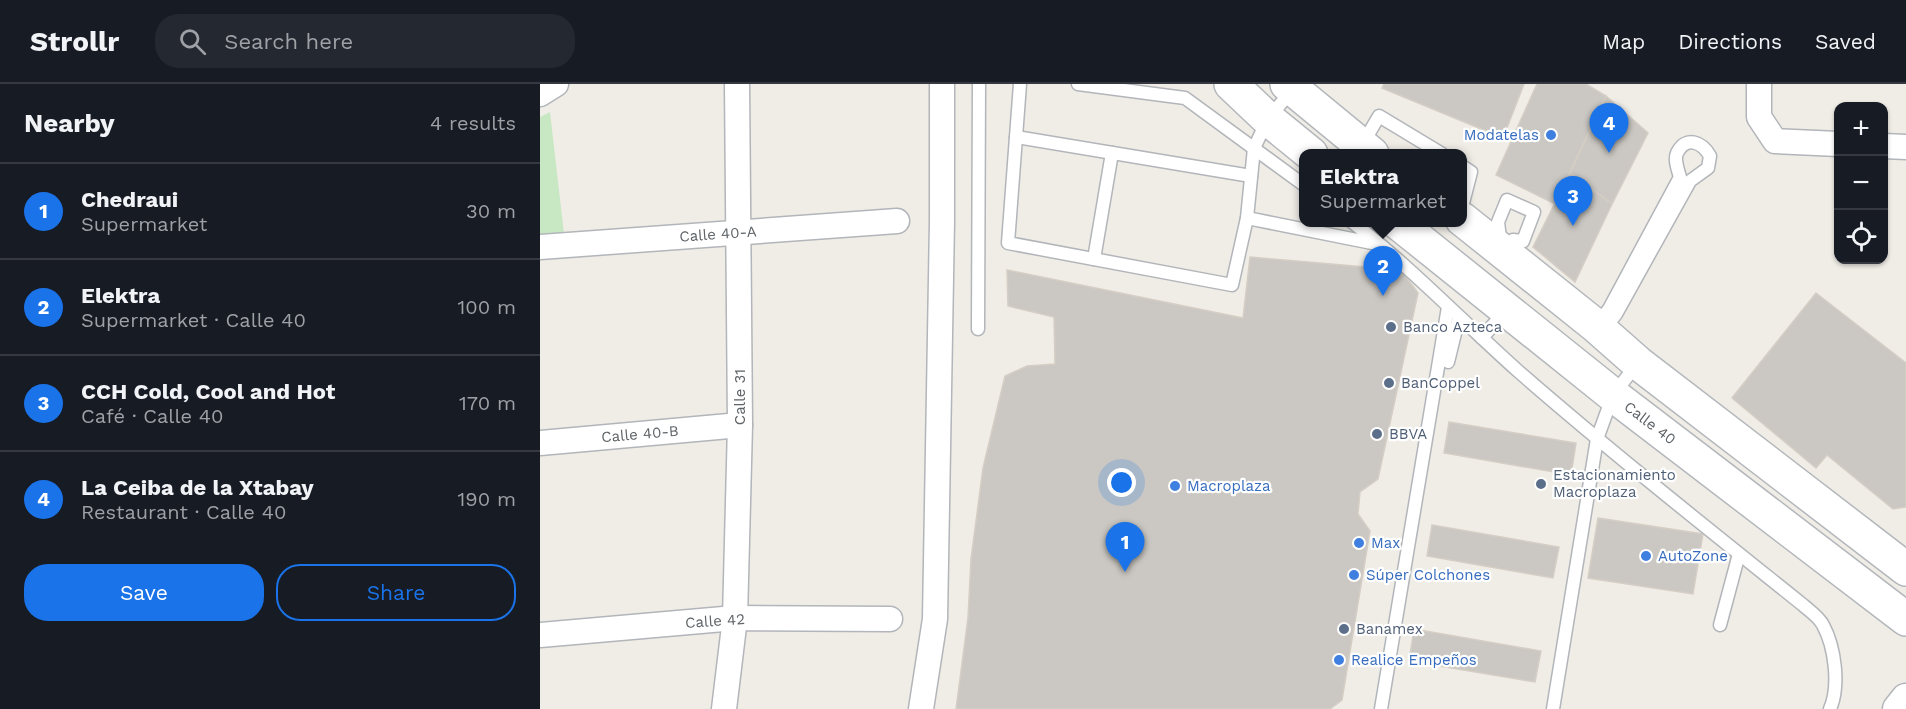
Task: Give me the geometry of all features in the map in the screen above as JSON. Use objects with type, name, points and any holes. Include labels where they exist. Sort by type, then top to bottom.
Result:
[{"type":"main road","points":[[1231,84],[1261,133],[1301,149]]},
{"type":"main road","points":[[1290,87],[1366,149]]},
{"type":"main road","points":[[1467,223],[1638,363],[1906,569]]},
{"type":"main road","name":"Calle 40","points":[[1389,233],[1506,310],[1613,395],[1906,619]]},
{"type":"street","points":[[540,94],[556,84]]},
{"type":"street","name":"Calle 31","points":[[724,709],[735,618],[741,425],[737,84]]},
{"type":"street","points":[[921,709],[935,619],[942,84]]},
{"type":"street","points":[[1759,84],[1759,117],[1775,141],[1834,144]]},
{"type":"street","points":[[1888,146],[1906,147]]},
{"type":"street","name":"Calle 40-A","points":[[540,247],[897,221]]},
{"type":"street","name":"Calle 40-B","points":[[540,442],[741,425]]},
{"type":"street","name":"Calle 42","points":[[540,635],[735,618],[890,619]]},
{"type":"street","points":[[1898,709],[1906,699]]},
{"type":"lane","points":[[978,329],[979,84]]},
{"type":"lane","points":[[1020,84],[1008,243],[1232,285],[1247,218],[1251,176],[1261,133],[1290,87]]},
{"type":"lane","points":[[1078,84],[1185,98],[1261,133],[1299,179]]},
{"type":"lane","points":[[1367,149],[1379,116],[1435,149]]},
{"type":"lane","points":[[1016,137],[1251,176]]},
{"type":"lane","points":[[1697,142],[1704,146],[1710,156],[1708,168],[1690,180],[1616,314],[1599,329],[1680,177],[1676,154],[1684,145],[1697,142]]},
{"type":"lane","points":[[1094,259],[1112,153]]},
{"type":"lane","points":[[1467,169],[1472,172],[1467,190]]},
{"type":"lane","points":[[1247,218],[1299,223]]},
{"type":"lane","points":[[1332,227],[1389,233]]},
{"type":"lane","points":[[1369,227],[1389,233],[1448,307],[1597,439],[1803,605],[1822,623],[1835,660],[1834,688],[1830,709]]},
{"type":"lane","points":[[1381,709],[1448,307]]},
{"type":"lane","points":[[1482,338],[1506,310]]},
{"type":"lane","points":[[1448,362],[1459,317]]},
{"type":"lane","points":[[1553,709],[1597,439],[1613,395],[1638,363]]},
{"type":"lane","points":[[1720,625],[1739,554]]},
{"type":"green space","points":[[550,112],[564,234],[540,236],[540,117]]},
{"type":"building","points":[[1384,84],[1524,84],[1503,138],[1382,88]]},
{"type":"building","name":"Modatelas","points":[[1537,84],[1586,84],[1606,96],[1555,204],[1496,175]]},
{"type":"building","points":[[1606,96],[1648,133],[1612,204],[1570,173]]},
{"type":"building","points":[[1570,173],[1612,204],[1575,282],[1533,247]]},
{"type":"building","name":"Macroplaza","points":[[1250,257],[1401,270],[1418,293],[1378,479],[1360,492],[1358,514],[1370,531],[1342,700],[1330,709],[956,709],[983,468],[1005,376],[1027,366],[1055,364],[1054,317],[1008,306],[1007,270],[1243,318]]},
{"type":"building","points":[[1816,293],[1906,363],[1906,507],[1893,509],[1827,455],[1816,468],[1732,398]]},
{"type":"building","points":[[1449,422],[1576,443],[1571,475],[1444,453]]},
{"type":"building","name":"AutoZone","points":[[1598,518],[1703,534],[1693,594],[1588,578]]},
{"type":"building","points":[[1432,525],[1559,547],[1553,578],[1427,556]]},
{"type":"building","points":[[1414,629],[1541,651],[1535,682],[1409,661]]},
{"type":"place","name":"Modatelas","points":[[1551,135]]},
{"type":"place","name":"La Ceiba de la Xtabay","points":[[1609,153]]},
{"type":"place","name":"CCH Cold, Cool and Hot","points":[[1573,226]]},
{"type":"place","name":"Elektra","points":[[1383,296]]},
{"type":"place","name":"Banco Azteca","points":[[1391,327]]},
{"type":"place","name":"BanCoppel","points":[[1389,383]]},
{"type":"place","name":"BBVA","points":[[1377,434]]},
{"type":"place","name":"Estacionamiento Macroplaza","points":[[1541,484]]},
{"type":"place","name":"Macroplaza","points":[[1175,486]]},
{"type":"place","name":"Max","points":[[1359,543]]},
{"type":"place","name":"AutoZone","points":[[1646,556]]},
{"type":"place","name":"Chedraui","points":[[1125,572]]},
{"type":"place","name":"Súper Colchones","points":[[1354,575]]},
{"type":"place","name":"Banamex","points":[[1344,629]]},
{"type":"place","name":"Realice Empeños","points":[[1339,660]]}]
